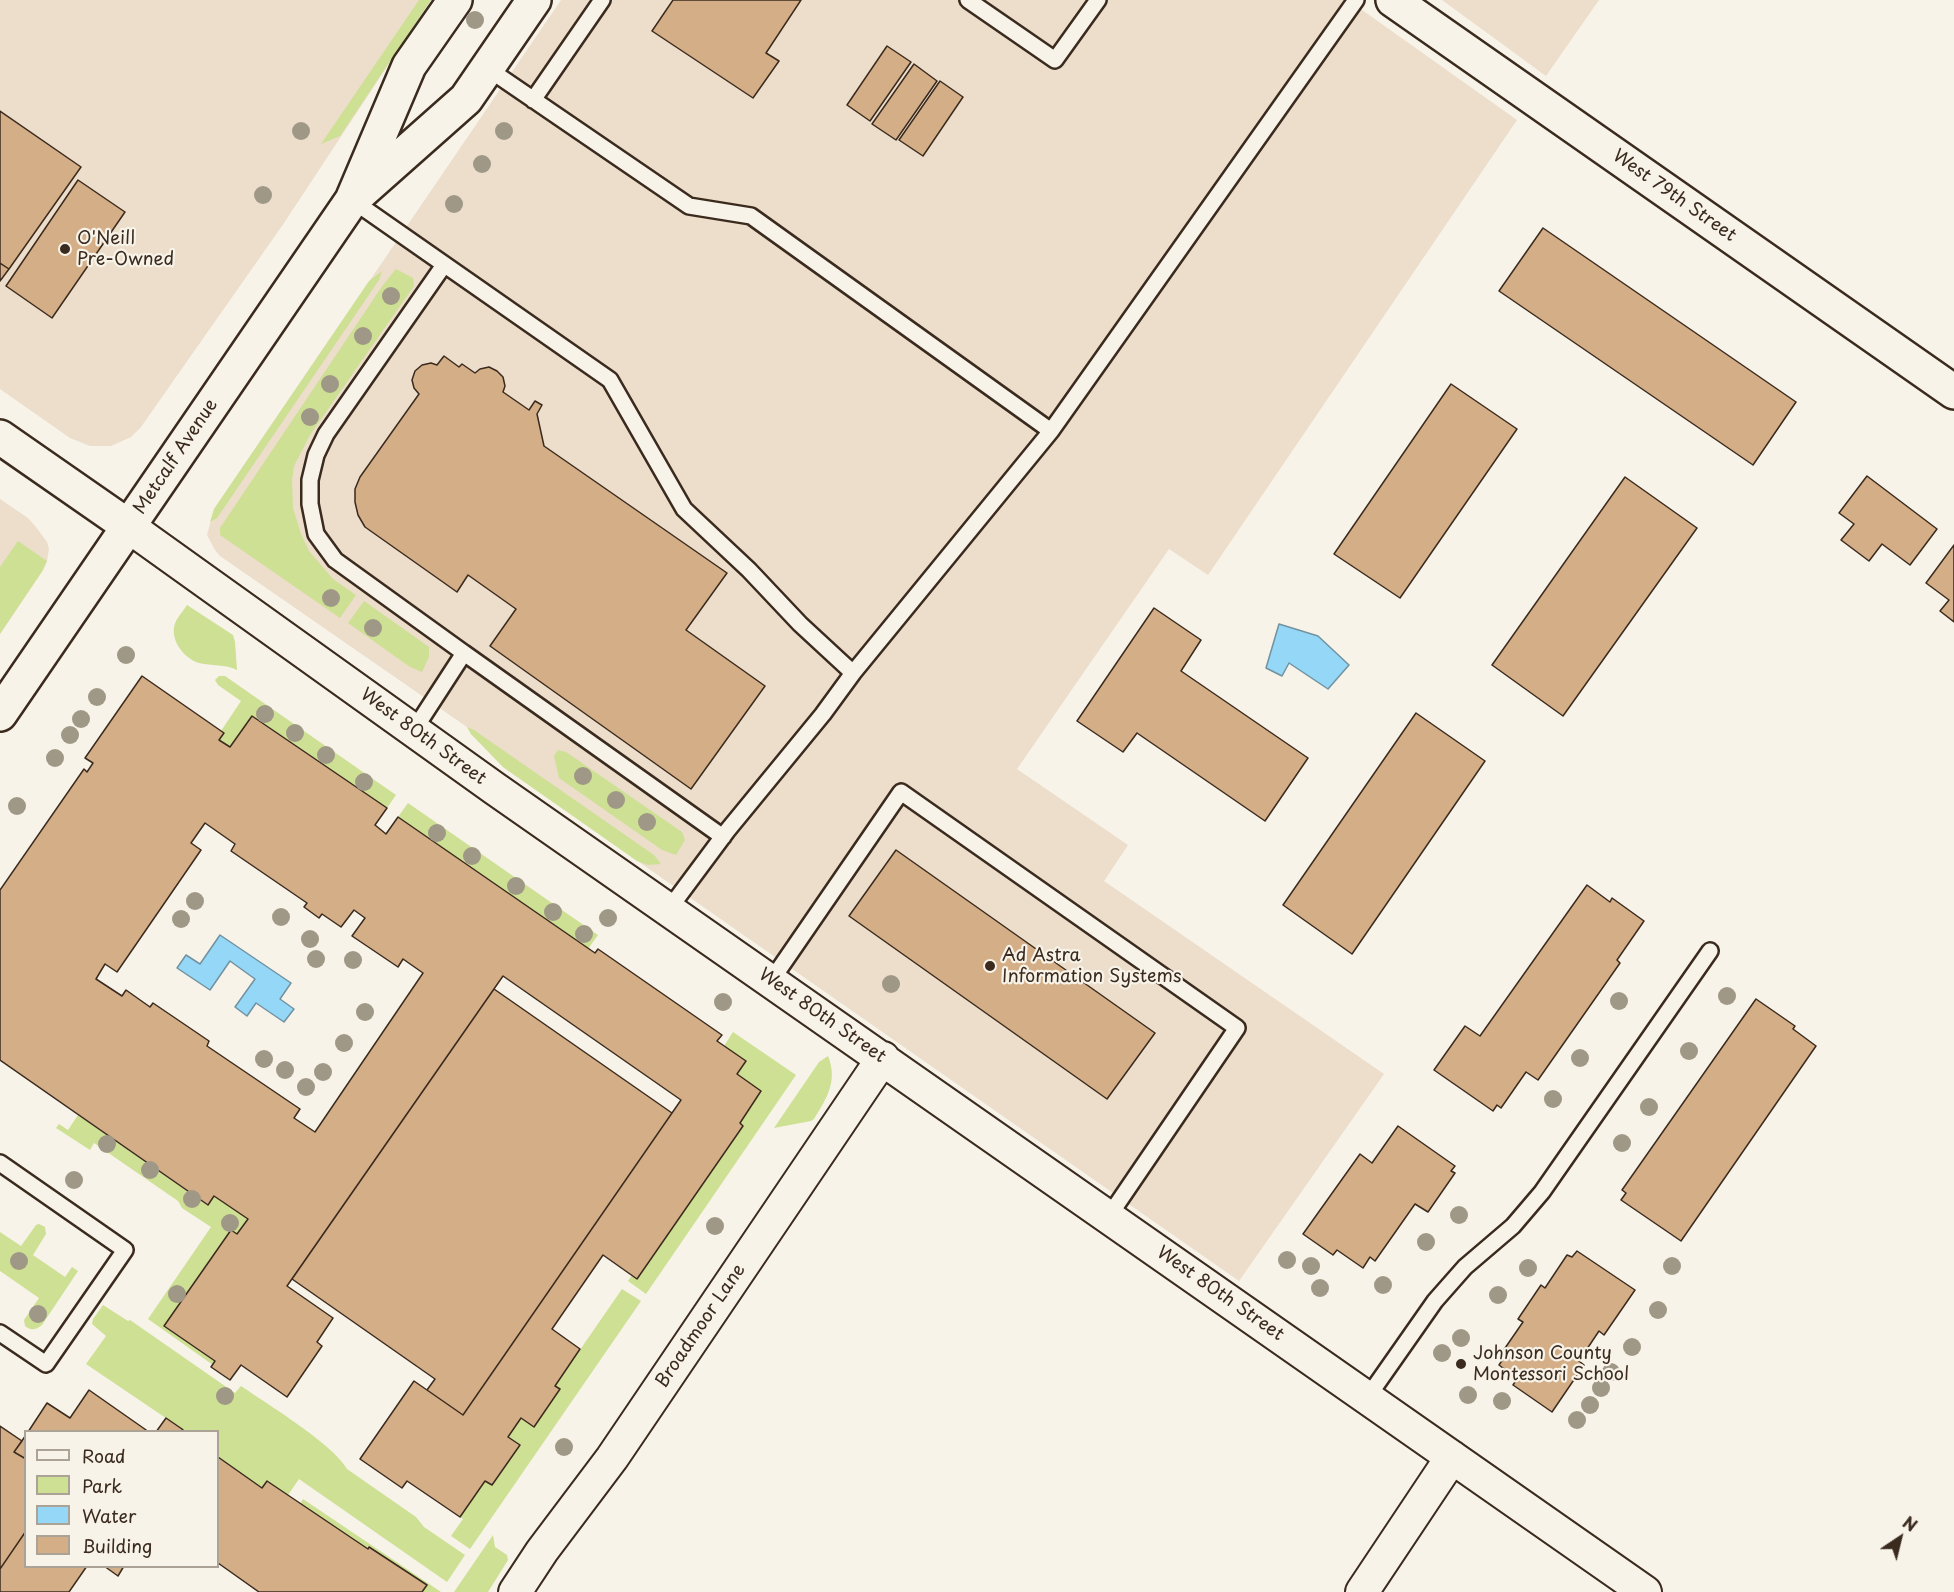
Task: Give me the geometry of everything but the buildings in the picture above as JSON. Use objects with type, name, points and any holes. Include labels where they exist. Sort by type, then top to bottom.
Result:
[{"type":"main road","name":"Metcalf Avenue","points":[[0,714],[352,200],[409,66],[455,0]]},
{"type":"main road","name":"Metcalf Avenue","points":[[352,200],[466,99],[534,0]]},
{"type":"main road","name":"West 79th Street","points":[[1393,0],[1954,392]]},
{"type":"main road","name":"West 80th Street","points":[[0,437],[128,526]]},
{"type":"street","name":"West 80th Street","points":[[128,526],[771,981],[1645,1592]]},
{"type":"street","name":"Broadmoor Lane","points":[[515,1592],[542,1551],[612,1458],[883,1058]]},
{"type":"street","points":[[1362,1592],[1452,1457]]},
{"type":"lane","points":[[533,100],[602,0]]},
{"type":"lane","points":[[968,0],[1054,60],[1098,0]]},
{"type":"lane","points":[[669,909],[853,673],[1052,431],[1356,0]]},
{"type":"lane","points":[[487,68],[689,206],[751,216],[1052,431]]},
{"type":"lane","points":[[352,200],[610,380],[684,509],[853,673]]},
{"type":"lane","points":[[444,265],[327,434],[314,463],[310,480],[310,504],[316,534],[334,560],[723,837]]},
{"type":"lane","points":[[414,730],[464,654]]},
{"type":"lane","points":[[771,981],[901,792],[1237,1028],[1109,1216]]},
{"type":"lane","points":[[1367,1398],[1435,1301],[1465,1267],[1513,1226],[1542,1192],[1710,951]]},
{"type":"lane","points":[[0,1163],[125,1250],[46,1364],[0,1333]]},
{"type":"shaded area","points":[[0,0],[431,0],[284,223],[141,427],[131,437],[111,446],[90,446],[70,438],[0,389]]},
{"type":"shaded area","points":[[561,0],[1348,0],[1517,120],[1208,575],[1169,549],[1017,769],[1128,845],[1104,881],[1384,1074],[1239,1281],[503,767],[467,727],[220,556],[207,535],[214,509]]},
{"type":"shaded area","points":[[1442,0],[1599,0],[1546,76]]},
{"type":"shaded area","points":[[0,499],[28,518],[47,542],[49,549],[43,570],[0,634]]},
{"type":"green space","points":[[419,0],[431,0],[340,136],[321,144]]},
{"type":"green space","points":[[396,269],[413,278],[414,286],[310,435],[294,466],[293,508],[309,551],[333,579],[356,595],[340,618],[220,535],[220,528]]},
{"type":"green space","points":[[382,271],[379,280],[217,518],[210,522],[214,509],[369,281]]},
{"type":"green space","points":[[18,541],[47,561],[0,634],[0,567]]},
{"type":"green space","points":[[364,601],[429,647],[429,657],[422,672],[410,667],[348,623]]},
{"type":"green space","points":[[187,605],[233,635],[237,670],[199,663],[188,657],[178,646],[174,627]]},
{"type":"green space","points":[[219,676],[225,676],[396,795],[387,808],[252,716],[230,747],[219,740],[221,731],[241,701],[218,685],[215,680]]},
{"type":"green space","points":[[467,727],[654,855],[661,864],[648,865],[637,861],[503,767]]},
{"type":"green space","points":[[558,750],[566,752],[682,832],[685,840],[676,855],[662,850],[559,778],[554,756]]},
{"type":"green space","points":[[408,803],[598,935],[588,949],[398,817]]},
{"type":"green space","points":[[733,1032],[796,1075],[646,1294],[628,1281],[632,1275],[637,1278],[743,1126],[740,1123],[761,1092],[737,1074],[746,1061],[724,1046]]},
{"type":"green space","points":[[828,1056],[832,1073],[830,1089],[814,1119],[774,1128],[819,1062]]},
{"type":"green space","points":[[78,1115],[207,1205],[214,1196],[248,1219],[237,1234],[231,1230],[164,1326],[215,1361],[213,1365],[148,1319],[211,1227],[182,1208],[178,1201],[94,1143],[90,1150],[56,1128],[59,1124],[68,1130]]},
{"type":"green space","points":[[39,1224],[45,1227],[46,1234],[33,1255],[65,1277],[72,1267],[78,1271],[42,1325],[31,1329],[25,1326],[24,1320],[39,1298],[0,1271],[0,1232],[21,1246]]},
{"type":"green space","points":[[622,1289],[641,1301],[470,1549],[451,1536],[463,1519],[460,1517],[485,1481],[492,1485],[519,1445],[508,1437],[521,1418],[534,1426],[560,1389],[555,1386]]},
{"type":"green space","points":[[103,1305],[128,1321],[130,1320],[235,1393],[241,1386],[314,1436],[347,1469],[416,1517],[424,1527],[465,1555],[447,1582],[299,1479],[288,1495],[267,1481],[262,1488],[219,1458],[219,1430],[184,1430],[86,1364],[106,1336],[92,1324]]},
{"type":"green space","points":[[303,1499],[441,1592],[422,1592],[426,1585],[300,1504]]},
{"type":"green space","points":[[493,1535],[495,1547],[507,1555],[508,1560],[488,1592],[454,1592]]},
{"type":"water","points":[[1279,624],[1318,636],[1349,665],[1328,689],[1289,663],[1282,676],[1266,668]]},
{"type":"water","points":[[220,935],[291,983],[280,999],[294,1009],[284,1022],[256,1003],[247,1016],[235,1007],[255,979],[230,961],[210,990],[177,968],[186,955],[200,964]]},
{"type":"place","name":"O'Neill Pre-Owned","points":[[65,249]]},
{"type":"place","name":"Ad Astra Information Systems","points":[[990,966]]},
{"type":"place","name":"Johnson County Montessori School","points":[[1461,1364]]}]
